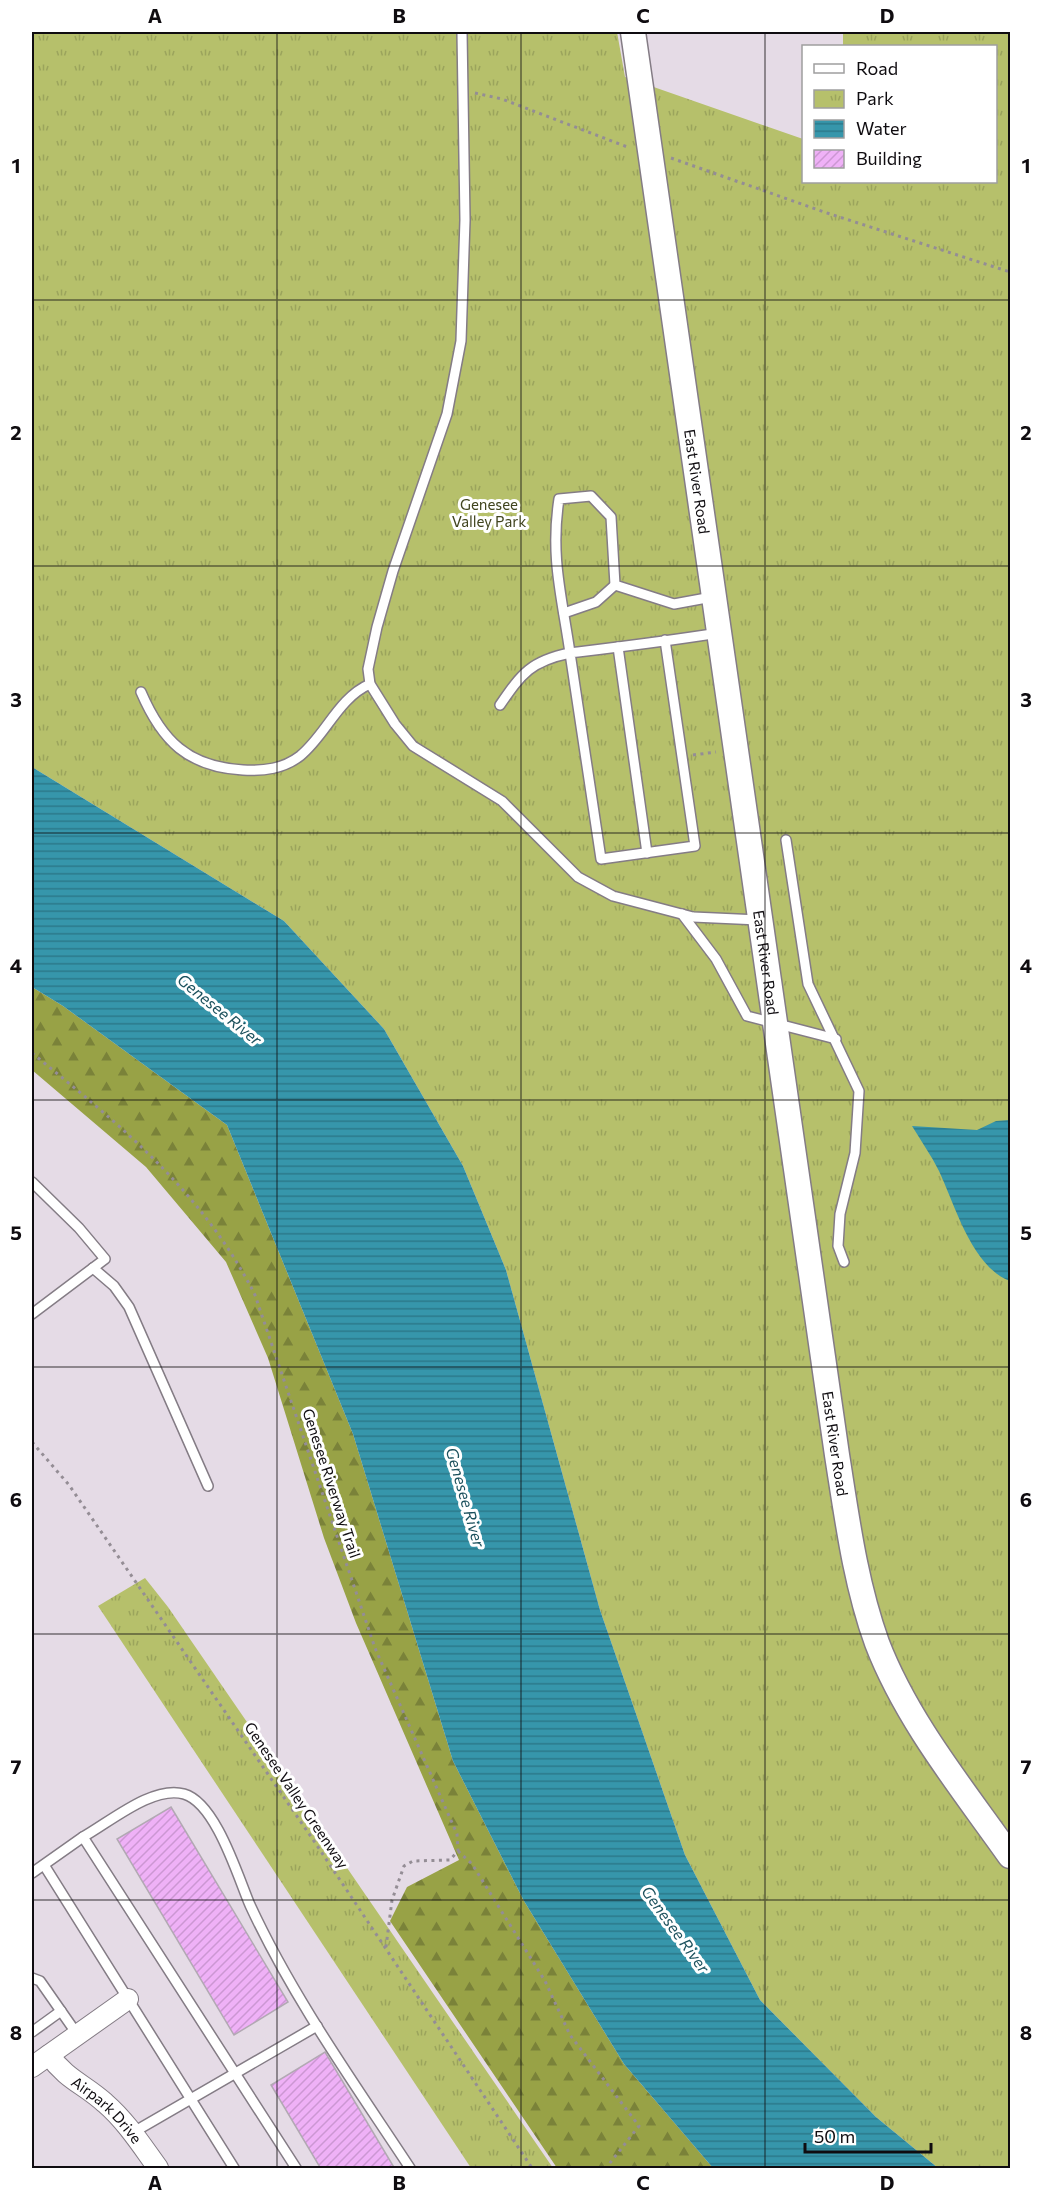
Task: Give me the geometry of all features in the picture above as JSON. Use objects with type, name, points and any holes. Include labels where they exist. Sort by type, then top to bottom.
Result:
[{"type":"street","name":"East River Road","points":[[633,32],[716,597],[837,1455],[862,1595],[878,1644],[907,1705],[929,1742],[1011,1856]]},
{"type":"street","points":[[32,2067],[128,2000]]},
{"type":"street","name":"Airpark Drive","points":[[49,2055],[63,2074],[106,2104],[132,2133],[158,2169]]},
{"type":"lane","points":[[462,32],[465,92],[465,251],[461,341],[447,414],[393,571],[377,627],[368,669],[370,684],[395,724],[413,746],[502,801],[578,877],[614,896],[682,914],[762,920]]},
{"type":"lane","points":[[615,585],[611,517],[591,496],[559,499],[554,531],[558,589],[564,613],[600,858],[695,846],[665,640]]},
{"type":"lane","points":[[615,585],[674,604],[716,597]]},
{"type":"lane","points":[[564,613],[596,602],[615,585]]},
{"type":"lane","points":[[500,705],[516,681],[538,662],[570,653],[721,632]]},
{"type":"lane","points":[[618,647],[647,853]]},
{"type":"lane","points":[[141,692],[155,722],[184,753],[208,765],[252,771],[276,768],[300,756],[349,698],[370,684]]},
{"type":"lane","points":[[786,840],[808,984],[859,1091],[855,1153],[840,1214],[838,1246],[844,1262]]},
{"type":"lane","points":[[682,914],[716,959],[747,1016],[836,1039]]},
{"type":"lane","points":[[32,1182],[79,1228],[105,1259],[32,1314]]},
{"type":"lane","points":[[93,1268],[114,1286],[129,1307],[208,1486]]},
{"type":"lane","points":[[32,1873],[83,1837],[155,1794],[169,1792],[187,1795],[208,1814],[225,1841],[269,1944],[317,2026],[410,2169]]},
{"type":"lane","points":[[83,1837],[296,2169]]},
{"type":"lane","points":[[44,1865],[234,2169]]},
{"type":"lane","points":[[32,1978],[40,1981],[77,2034]]},
{"type":"lane","points":[[32,2032],[61,2011]]},
{"type":"lane","points":[[132,2133],[317,2026]]},
{"type":"path","points":[[465,92],[502,99],[610,142],[699,166],[824,212],[1011,272]]},
{"type":"path","name":"Genesee Riverway Trail","points":[[32,1053],[125,1130],[178,1183],[227,1246],[243,1272],[255,1295],[289,1390],[375,1648],[454,1824],[458,1851]]},
{"type":"path","name":"Genesee Valley Greenway","points":[[32,1442],[69,1485],[386,1947],[532,2169]]},
{"type":"path","points":[[386,1947],[392,1900],[404,1866],[413,1862],[450,1860],[458,1851],[472,1864],[545,1981],[570,2035],[639,2126],[606,2169]]},
{"type":"green space","name":"Genesee Valley Park","points":[[32,32],[617,32],[625,77],[802,139],[802,183],[997,183],[997,45],[843,45],[843,32],[1010,32],[1010,2168],[938,2168],[876,2117],[760,2000],[685,1855],[600,1610],[506,1270],[463,1166],[384,1029],[284,921],[32,767]]},
{"type":"green space","points":[[32,987],[63,1006],[227,1125],[353,1434],[453,1761],[524,1901],[624,2064],[713,2168],[557,2168],[390,1921],[407,1887],[459,1860],[356,1623],[324,1538],[268,1358],[226,1262],[146,1167],[32,1070]]},
{"type":"green space","points":[[145,1578],[168,1607],[553,2168],[471,2168],[98,1606]]},
{"type":"water","name":"Genesee River","points":[[32,767],[284,921],[384,1029],[463,1166],[506,1270],[600,1610],[685,1855],[760,2000],[876,2117],[938,2168],[713,2168],[624,2064],[524,1901],[453,1761],[353,1434],[227,1125],[63,1006],[32,987]]},
{"type":"water","points":[[1010,1120],[1010,1281],[997,1274],[975,1249],[958,1217],[939,1171],[912,1126],[977,1130],[996,1121]]},
{"type":"building","points":[[171,1807],[288,2002],[234,2035],[117,1839]]},
{"type":"building","points":[[325,2052],[395,2169],[321,2169],[271,2085]]}]
